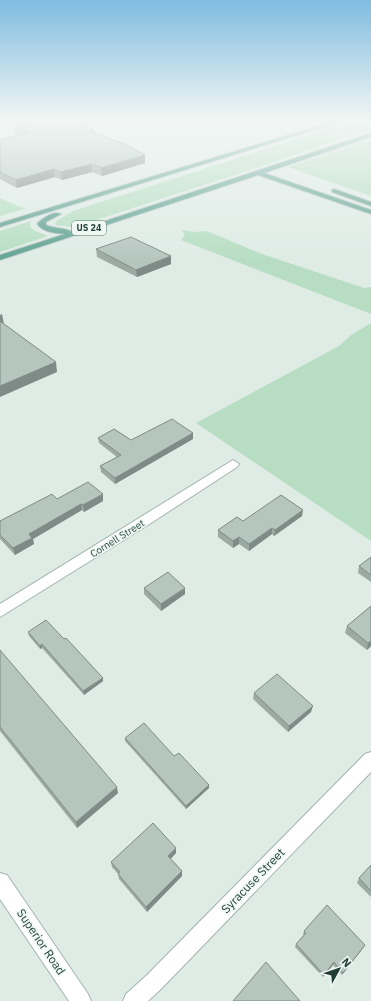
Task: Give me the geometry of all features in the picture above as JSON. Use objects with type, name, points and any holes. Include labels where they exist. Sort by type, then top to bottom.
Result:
[{"type":"main road","points":[[0,225],[187,168]]},
{"type":"main road","points":[[78,232],[52,232],[43,227],[41,224],[49,218],[61,213],[162,181],[189,168]]},
{"type":"main road","points":[[269,168],[280,172]]},
{"type":"main road","name":"US 24","points":[[0,258],[269,168]]},
{"type":"main road","points":[[256,172],[371,212]]},
{"type":"main road","points":[[325,188],[371,204]]},
{"type":"street","name":"Cornell Street","points":[[0,610],[147,520],[233,464]]},
{"type":"street","name":"Syracuse Street","points":[[133,1001],[154,982],[371,760]]},
{"type":"street","name":"Superior Road","points":[[0,882],[82,1001]]},
{"type":"green space","points":[[207,168],[257,168],[81,225],[71,227],[55,225],[56,221],[72,212],[70,212]]},
{"type":"green space","points":[[290,168],[371,168],[371,196]]},
{"type":"green space","points":[[0,198],[20,207],[27,208],[0,216]]},
{"type":"green space","points":[[31,221],[30,227],[35,231],[48,236],[0,252],[0,231]]},
{"type":"green space","points":[[182,230],[195,232],[207,231],[262,254],[364,288],[371,287],[371,314],[181,240],[185,235]]},
{"type":"green space","points":[[371,323],[371,541],[196,423],[339,346],[351,335]]},
{"type":"building","points":[[0,168],[78,168],[61,172],[54,169],[16,180],[0,172]]},
{"type":"building","points":[[131,237],[171,256],[136,270],[96,249]]},
{"type":"building","points":[[0,321],[56,362],[0,386]]},
{"type":"building","points":[[172,419],[193,433],[115,478],[100,466],[121,455],[98,438],[114,429],[131,440]]},
{"type":"building","points":[[88,482],[103,494],[83,505],[81,504],[29,534],[32,538],[13,548],[0,535],[0,521],[52,494],[57,499]]},
{"type":"building","points":[[281,495],[303,510],[275,530],[272,528],[249,544],[239,537],[233,541],[218,530],[237,517],[243,521]]},
{"type":"building","points":[[371,557],[371,575],[359,566]]},
{"type":"building","points":[[168,572],[185,588],[161,604],[144,588]]},
{"type":"building","points":[[371,606],[371,641],[368,643],[347,626]]},
{"type":"building","points":[[46,620],[64,639],[66,638],[103,678],[83,691],[42,644],[40,646],[28,632]]},
{"type":"building","points":[[0,650],[117,787],[76,822],[0,727]]},
{"type":"building","points":[[277,674],[313,706],[289,726],[254,693]]},
{"type":"building","points":[[144,723],[174,756],[179,753],[209,785],[186,806],[125,738]]},
{"type":"building","points":[[153,823],[176,848],[168,856],[182,871],[146,907],[118,874],[120,872],[111,862]]},
{"type":"building","points":[[371,865],[371,891],[359,878]]},
{"type":"building","points":[[327,905],[365,945],[343,973],[334,962],[324,975],[296,944],[306,933],[304,931]]},
{"type":"building","points":[[266,962],[300,1001],[233,1001]]}]
